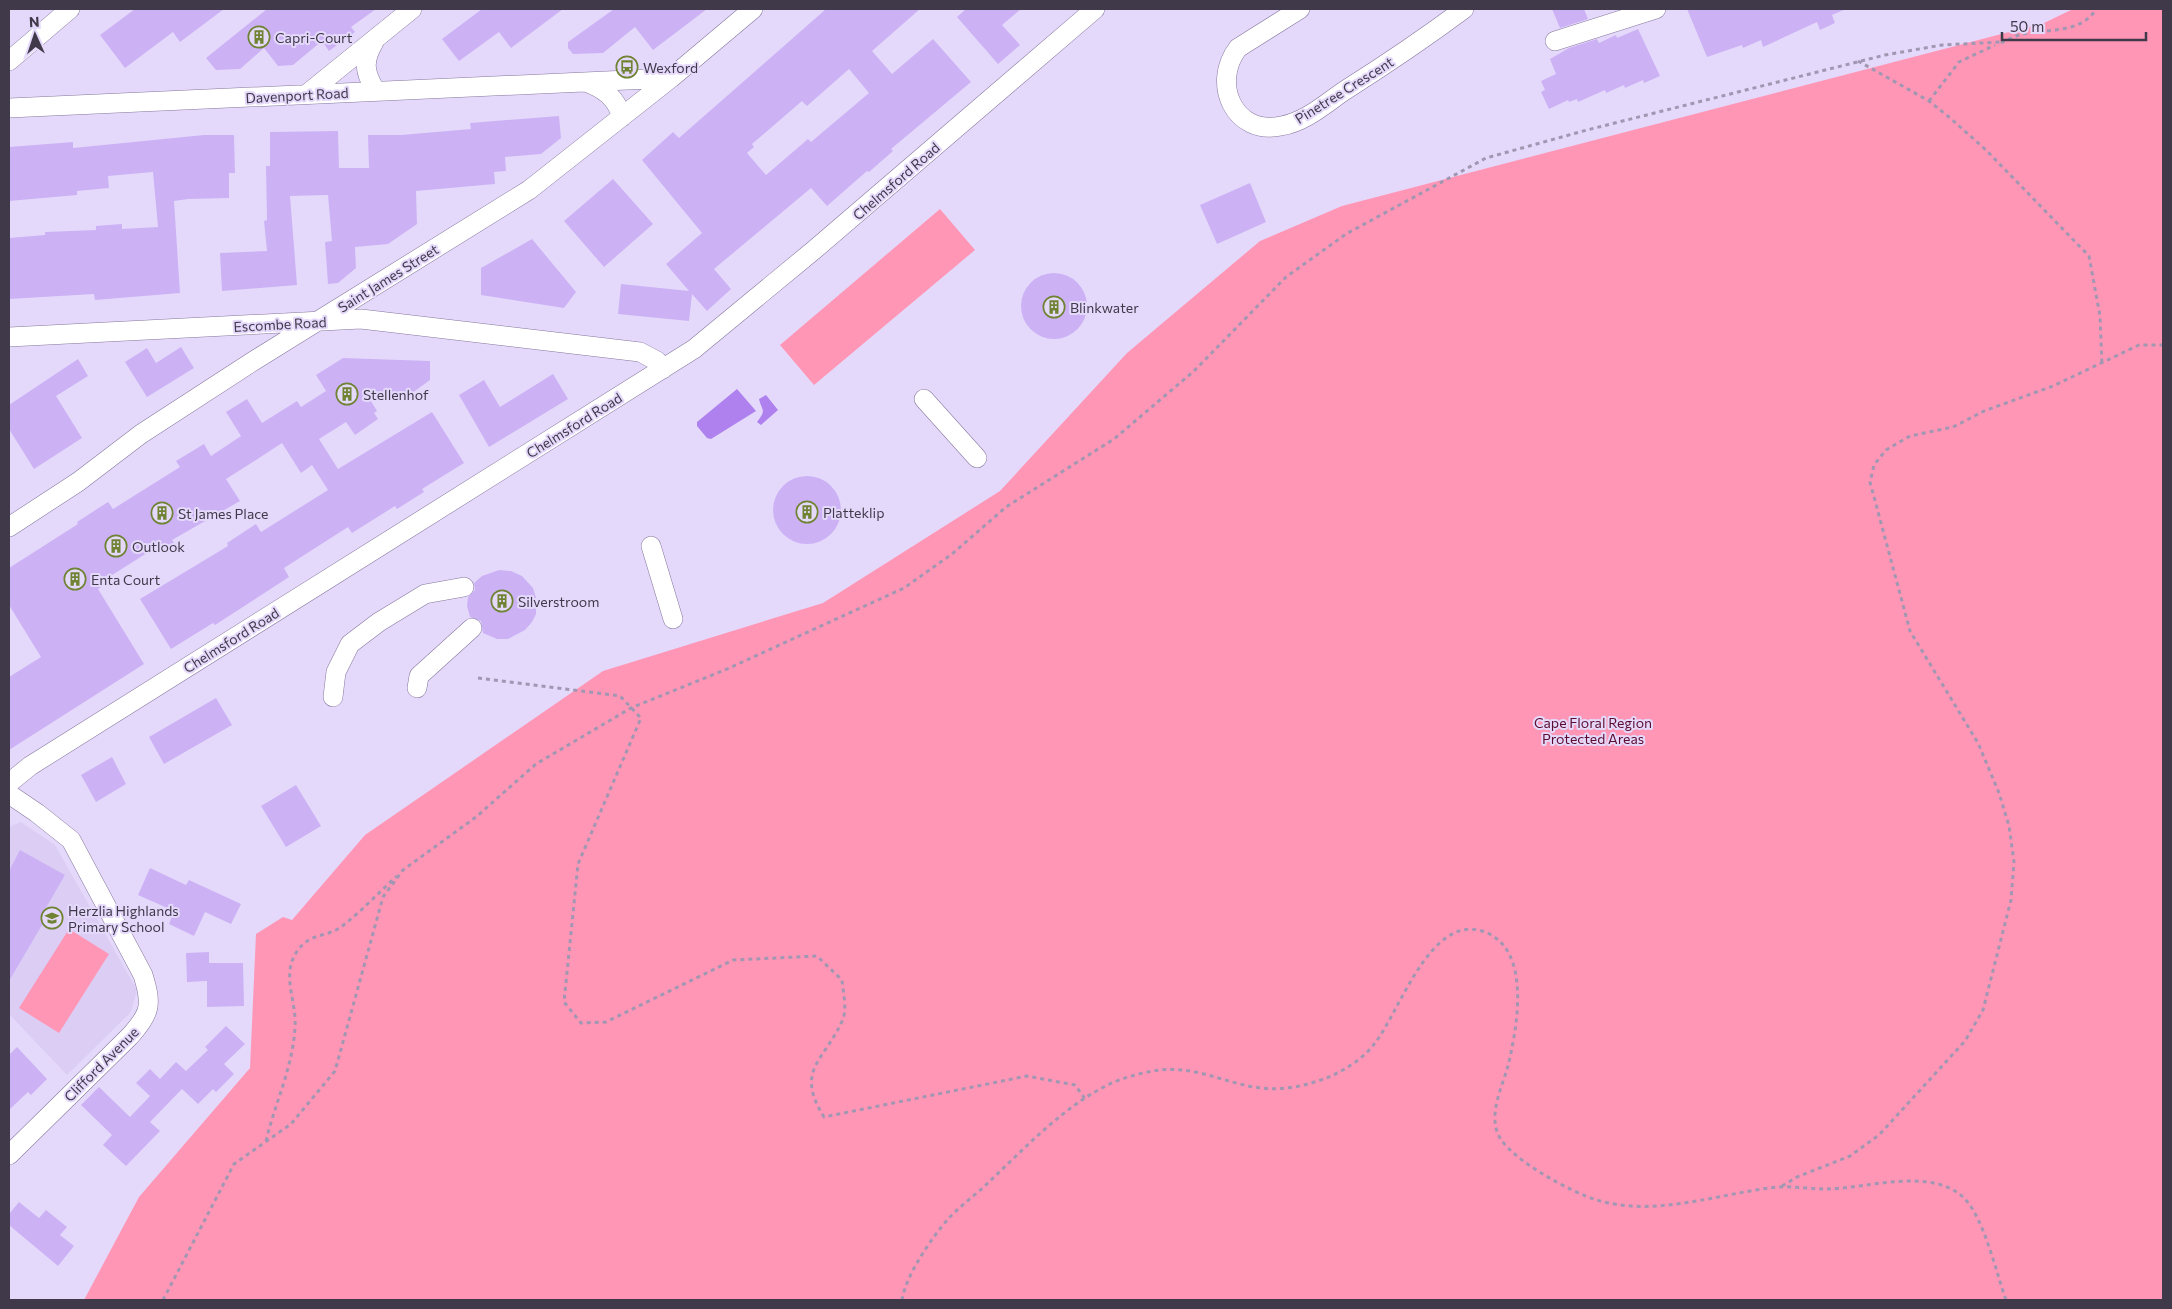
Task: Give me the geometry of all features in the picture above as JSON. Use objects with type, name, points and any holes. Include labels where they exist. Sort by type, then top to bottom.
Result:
[{"type":"street","points":[[9,61],[70,9]]},
{"type":"street","points":[[306,94],[412,9]]},
{"type":"street","name":"Saint James Street","points":[[9,527],[78,482],[140,434],[529,190],[671,78],[752,9]]},
{"type":"street","name":"Chelmsford Road","points":[[9,783],[38,761],[694,349],[814,250],[1096,9]]},
{"type":"street","name":"Pinetree Crescent","points":[[1300,9],[1238,48],[1232,57],[1226,82],[1230,103],[1243,118],[1254,126],[1266,128],[1296,122],[1415,45],[1464,9]]},
{"type":"street","points":[[1555,41],[1656,9]]},
{"type":"street","points":[[375,90],[367,76],[365,65],[367,55],[376,39]]},
{"type":"street","name":"Davenport Road","points":[[9,108],[671,78]]},
{"type":"street","name":"Davenport Road","points":[[585,82],[610,95],[617,104],[622,117]]},
{"type":"street","name":"Escombe Road","points":[[9,336],[360,319],[640,352],[658,360],[663,370]]},
{"type":"street","points":[[924,399],[977,458]]},
{"type":"street","points":[[651,546],[672,618]]},
{"type":"street","points":[[333,698],[336,672],[350,644],[379,622],[425,594],[464,587]]},
{"type":"street","points":[[417,688],[419,676],[472,628]]},
{"type":"street","name":"Clifford Avenue","points":[[9,794],[71,840],[143,975],[150,996],[146,1015],[135,1031],[9,1155]]},
{"type":"path","points":[[1929,101],[1959,62],[2020,35],[2066,28],[2091,17],[2096,9]]},
{"type":"path","points":[[265,1142],[293,1047],[296,1025],[289,982],[291,964],[298,950],[312,937],[339,928],[403,870],[476,817],[536,764],[631,708],[727,669],[904,588],[952,554],[1006,507],[1114,439],[1194,371],[1286,277],[1346,234],[1486,158],[1596,127],[1858,61],[1942,45],[2001,42]]},
{"type":"path","points":[[1858,61],[1929,101],[1986,150],[2089,256],[2100,316],[2102,364]]},
{"type":"path","points":[[1781,1187],[1797,1176],[1850,1156],[1879,1135],[1965,1041],[1983,1010],[2011,900],[2014,862],[2009,826],[2004,810],[1978,743],[1910,631],[1870,482],[1874,465],[1886,450],[1910,436],[1953,427],[1984,411],[2054,386],[2139,345],[2163,345]]},
{"type":"path","points":[[478,678],[620,696],[641,718],[578,864],[564,1002],[581,1022],[606,1022],[733,960],[816,956],[842,980],[844,1017],[811,1071],[813,1098],[824,1117],[1027,1076],[1075,1085],[1085,1099]]},
{"type":"path","points":[[163,1300],[234,1164],[291,1124],[336,1071],[383,897],[403,870]]},
{"type":"path","points":[[902,1300],[903,1292],[918,1262],[948,1219],[1025,1147],[1085,1099],[1113,1082],[1141,1073],[1166,1070],[1193,1071],[1262,1088],[1296,1087],[1330,1076],[1347,1068],[1375,1045],[1431,952],[1448,934],[1468,929],[1483,931],[1498,939],[1511,953],[1515,974],[1517,1012],[1514,1038],[1496,1102],[1496,1118],[1498,1135],[1515,1154],[1564,1186],[1596,1200],[1628,1207],[1667,1205],[1781,1187],[1826,1189],[1908,1182],[1949,1186],[1976,1212],[2006,1300]]},
{"type":"shaded area","points":[[737,389],[756,411],[711,439],[707,438],[697,426],[697,422]]},
{"type":"shaded area","points":[[766,395],[778,410],[761,425],[757,422],[763,412],[759,399]]},
{"type":"shaded area","name":"Herzlia Highlands Primary School","points":[[21,822],[55,845],[137,990],[131,1012],[67,1075],[9,1014],[9,827]]},
{"type":"green space","name":"Cape Floral Region Protected Areas","points":[[2073,9],[2163,9],[2163,1300],[84,1300],[139,1197],[250,1068],[256,934],[283,917],[292,920],[365,835],[603,671],[823,603],[1000,491],[1127,353],[1260,241],[1342,206],[2044,23]]},
{"type":"green space","points":[[940,209],[975,250],[814,385],[780,345]]},
{"type":"green space","points":[[69,929],[109,954],[59,1033],[19,1008]]},
{"type":"building","points":[[135,9],[224,9],[180,42],[173,32],[125,68],[100,35]]},
{"type":"building","points":[[267,9],[376,9],[351,27],[355,32],[329,51],[322,41],[293,65],[278,66],[264,48],[240,69],[216,70],[206,58]]},
{"type":"building","points":[[482,9],[563,9],[511,48],[499,32],[459,61],[442,39]]},
{"type":"building","points":[[614,9],[707,9],[653,50],[635,27],[603,53],[573,54],[568,48],[568,42]]},
{"type":"building","points":[[826,9],[920,9],[872,51],[892,74],[933,39],[971,82],[891,149],[893,151],[869,172],[867,171],[827,206],[811,188],[714,269],[731,289],[707,311],[692,294],[689,321],[618,314],[621,284],[689,291],[666,264],[702,233],[642,160],[673,132],[679,138]],"holes":[[[849,69],[869,93],[811,142],[808,139],[766,175],[747,153],[754,147],[752,144],[802,101],[807,106]]]},
{"type":"building","points":[[966,9],[1021,9],[1002,25],[1020,45],[998,64],[957,17]]},
{"type":"building","points":[[1552,9],[1584,9],[1588,19],[1560,28]]},
{"type":"building","points":[[1687,9],[1846,9],[1832,15],[1835,23],[1820,30],[1817,22],[1763,47],[1761,40],[1743,48],[1742,45],[1707,57]]},
{"type":"building","points":[[1638,29],[1660,76],[1644,83],[1643,80],[1625,88],[1624,85],[1606,93],[1605,90],[1578,102],[1577,99],[1569,102],[1568,100],[1549,109],[1541,92],[1545,90],[1541,81],[1556,74],[1550,59],[1569,48],[1597,39],[1599,43],[1616,35],[1617,38]]},
{"type":"building","points":[[559,116],[561,138],[541,154],[505,157],[506,171],[494,172],[495,184],[416,191],[417,224],[388,244],[355,247],[356,268],[338,283],[328,284],[325,242],[332,241],[328,195],[290,196],[297,285],[222,291],[220,253],[267,251],[264,221],[267,220],[266,166],[270,166],[270,132],[338,131],[339,168],[369,168],[368,135],[401,135],[471,129],[470,123]]},
{"type":"building","points":[[204,135],[234,135],[235,173],[229,173],[229,198],[174,201],[180,293],[95,300],[94,294],[9,299],[9,238],[45,235],[45,232],[96,230],[96,226],[122,224],[122,229],[158,227],[153,172],[108,176],[109,188],[77,191],[77,195],[9,201],[9,147],[73,142],[73,148]]},
{"type":"building","points":[[613,179],[653,224],[604,267],[564,221]]},
{"type":"building","points":[[1250,183],[1266,222],[1217,244],[1200,205]]},
{"type":"building","points":[[532,239],[576,292],[564,308],[481,295],[481,268]]},
{"type":"building","name":"Blinkwater","points":[[1054,273],[1067,276],[1077,283],[1084,293],[1087,306],[1084,319],[1077,329],[1067,336],[1054,339],[1041,336],[1031,329],[1024,319],[1021,306],[1024,293],[1031,283],[1041,276]]},
{"type":"building","points":[[181,347],[194,368],[147,397],[125,362],[147,348],[156,363]]},
{"type":"building","points":[[343,358],[430,361],[430,380],[408,396],[365,391],[377,411],[374,413],[378,419],[355,435],[346,422],[319,439],[338,469],[432,412],[464,463],[422,489],[424,492],[397,509],[395,506],[352,533],[348,527],[284,568],[289,577],[215,625],[213,623],[171,649],[140,599],[228,546],[227,543],[256,524],[261,532],[328,490],[312,465],[301,473],[282,443],[226,479],[240,501],[172,540],[174,543],[161,551],[158,546],[98,584],[101,587],[98,589],[144,664],[9,750],[9,677],[41,657],[9,605],[9,568],[78,524],[77,522],[108,502],[113,509],[180,467],[176,461],[204,444],[211,456],[241,436],[226,412],[247,399],[262,423],[297,401],[301,407],[326,391],[316,375]]},
{"type":"building","points":[[78,359],[88,376],[56,396],[82,438],[34,469],[9,429],[9,405]]},
{"type":"building","points":[[553,374],[568,399],[489,447],[459,395],[484,380],[500,407]]},
{"type":"building","name":"Platteklip","points":[[814,476],[826,482],[835,491],[841,503],[839,523],[831,534],[814,544],[800,544],[783,534],[775,523],[773,503],[783,486],[794,478]]},
{"type":"building","name":"Silverstroom","points":[[499,570],[511,571],[522,576],[533,588],[536,598],[536,614],[532,622],[525,630],[508,639],[497,639],[483,633],[481,621],[470,617],[467,606],[468,597],[475,590],[474,583],[482,576]]},
{"type":"building","points":[[216,698],[232,725],[164,764],[149,737]]},
{"type":"building","points":[[112,757],[126,784],[96,802],[81,775]]},
{"type":"building","points":[[296,785],[321,826],[286,847],[261,806]]},
{"type":"building","points":[[20,850],[65,875],[40,918],[45,920],[9,981],[9,871]]},
{"type":"building","points":[[150,868],[186,885],[189,880],[241,904],[231,924],[205,912],[194,936],[169,924],[174,911],[138,895]]},
{"type":"building","points":[[209,952],[209,963],[243,963],[244,1006],[207,1007],[207,981],[187,982],[186,953]]},
{"type":"building","points":[[226,1026],[245,1044],[224,1064],[234,1074],[216,1092],[213,1089],[198,1104],[182,1089],[150,1122],[160,1131],[126,1166],[103,1145],[112,1135],[81,1105],[99,1087],[130,1117],[150,1096],[136,1083],[150,1069],[160,1079],[176,1062],[186,1071],[208,1050],[205,1047]]},
{"type":"building","points":[[17,1047],[47,1079],[31,1095],[28,1092],[9,1110],[9,1055]]},
{"type":"building","points":[[19,1202],[39,1218],[46,1210],[67,1227],[60,1235],[74,1246],[58,1266],[9,1225],[9,1214]]},
{"type":"place","name":"Capri-Court","points":[[259,37]]},
{"type":"place","name":"Wexford","points":[[627,67]]},
{"type":"place","name":"Blinkwater","points":[[1054,307]]},
{"type":"place","name":"Stellenhof","points":[[347,394]]},
{"type":"place","name":"Platteklip","points":[[807,512]]},
{"type":"place","name":"St James Place","points":[[162,513]]},
{"type":"place","name":"Outlook","points":[[116,546]]},
{"type":"place","name":"Enta Court","points":[[75,579]]},
{"type":"place","name":"Silverstroom","points":[[502,601]]},
{"type":"place","name":"Herzlia Highlands Primary School","points":[[52,918]]}]
